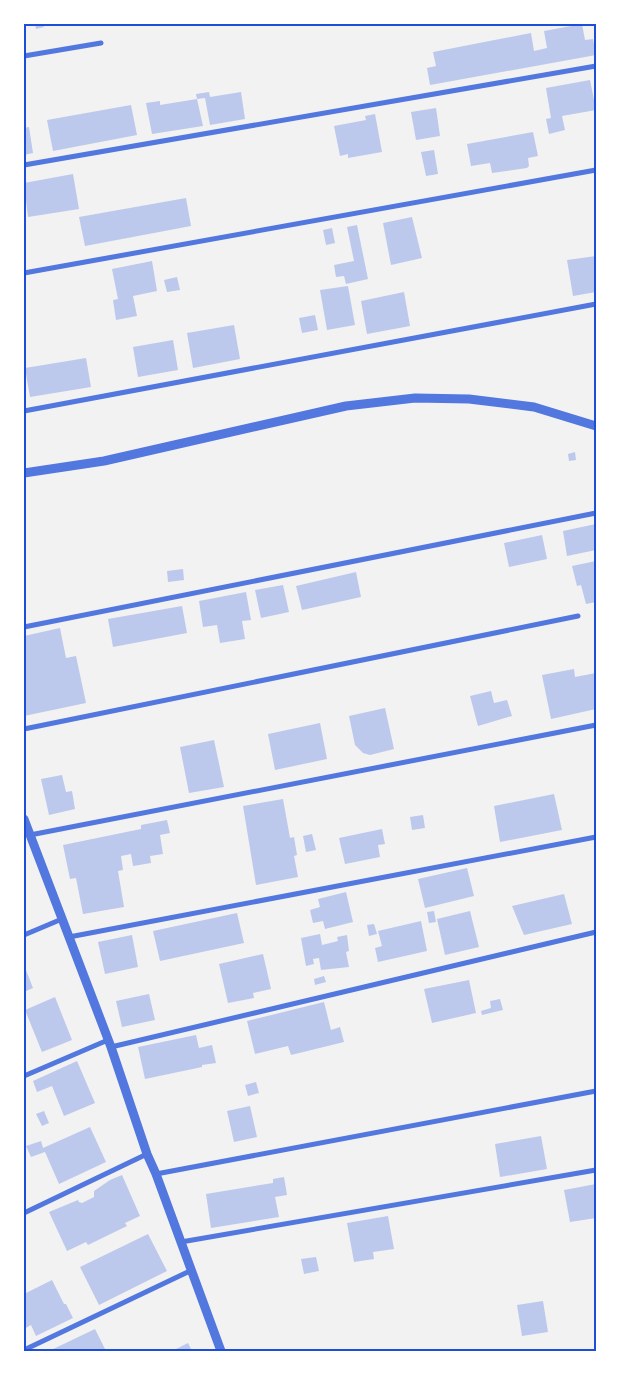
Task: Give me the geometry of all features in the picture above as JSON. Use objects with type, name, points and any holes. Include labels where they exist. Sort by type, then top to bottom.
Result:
[{"type":"street","points":[[24,56],[101,43]]},
{"type":"street","points":[[24,165],[596,66]]},
{"type":"street","points":[[24,273],[596,170]]},
{"type":"street","points":[[24,411],[596,304]]},
{"type":"street","points":[[24,473],[104,461],[346,406],[415,398],[469,399],[534,407],[596,426]]},
{"type":"street","points":[[24,627],[596,513]]},
{"type":"street","points":[[24,730],[578,616]]},
{"type":"street","points":[[30,835],[596,725]]},
{"type":"street","points":[[24,819],[109,1044],[147,1154],[221,1351]]},
{"type":"street","points":[[69,937],[596,837]]},
{"type":"street","points":[[24,935],[62,919]]},
{"type":"street","points":[[24,1076],[109,1044],[596,932]]},
{"type":"street","points":[[156,1174],[596,1092]]},
{"type":"street","points":[[24,1213],[147,1154]]},
{"type":"street","points":[[181,1242],[596,1170]]},
{"type":"street","points":[[24,1350],[192,1270]]},
{"type":"building","points":[[35,24],[43,24],[44,27],[36,29]]},
{"type":"building","points":[[582,24],[585,40],[593,39],[596,55],[430,85],[427,68],[436,66],[433,52],[531,33],[534,51],[547,48],[544,31]]},
{"type":"building","points":[[590,80],[596,110],[562,116],[565,130],[549,134],[546,119],[551,118],[546,88]]},
{"type":"building","points":[[209,92],[210,97],[241,92],[245,119],[210,125],[205,98],[197,99],[196,94]]},
{"type":"building","points":[[197,99],[203,126],[152,134],[146,103],[160,101],[160,105]]},
{"type":"building","points":[[131,105],[137,135],[53,151],[47,120]]},
{"type":"building","points":[[436,108],[440,136],[416,140],[411,112]]},
{"type":"building","points":[[375,114],[382,152],[348,158],[348,154],[340,156],[334,126],[366,120],[365,116]]},
{"type":"building","points":[[29,127],[33,153],[24,155],[24,128]]},
{"type":"building","points":[[533,132],[538,156],[528,158],[529,166],[527,168],[492,173],[490,163],[471,166],[467,144]]},
{"type":"building","points":[[434,150],[438,174],[426,176],[421,152]]},
{"type":"building","points":[[73,174],[79,209],[28,217],[24,183]]},
{"type":"building","points":[[186,198],[191,226],[85,246],[79,217]]},
{"type":"building","points":[[412,217],[422,258],[391,265],[383,223]]},
{"type":"building","points":[[357,225],[368,279],[346,284],[344,276],[336,277],[334,265],[354,261],[347,227]]},
{"type":"building","points":[[332,228],[335,243],[326,245],[323,230]]},
{"type":"building","points":[[596,256],[596,292],[573,296],[567,260]]},
{"type":"building","points":[[152,261],[157,291],[133,296],[137,316],[116,320],[113,300],[118,299],[112,269]]},
{"type":"building","points":[[177,277],[180,290],[167,292],[164,280]]},
{"type":"building","points":[[348,286],[355,325],[327,330],[320,290]]},
{"type":"building","points":[[404,292],[410,326],[367,334],[361,301]]},
{"type":"building","points":[[315,315],[318,330],[302,333],[299,318]]},
{"type":"building","points":[[234,325],[240,359],[193,368],[187,333]]},
{"type":"building","points":[[173,340],[178,370],[138,377],[133,347]]},
{"type":"building","points":[[86,358],[91,387],[30,397],[25,368]]},
{"type":"building","points":[[575,452],[576,460],[569,461],[568,454]]},
{"type":"building","points":[[596,524],[596,550],[567,556],[563,531]]},
{"type":"building","points":[[542,535],[547,559],[509,567],[504,543]]},
{"type":"building","points":[[596,561],[596,602],[586,604],[581,585],[577,586],[572,566]]},
{"type":"building","points":[[183,569],[184,580],[168,582],[167,571]]},
{"type":"building","points":[[356,572],[361,597],[302,610],[296,586]]},
{"type":"building","points":[[283,585],[289,612],[261,618],[255,590]]},
{"type":"building","points":[[246,592],[251,620],[242,621],[245,639],[220,643],[217,625],[203,627],[199,601]]},
{"type":"building","points":[[182,606],[187,633],[113,647],[108,619]]},
{"type":"building","points":[[60,628],[66,658],[76,656],[86,703],[24,716],[24,636]]},
{"type":"building","points":[[574,669],[575,677],[596,673],[596,709],[551,719],[542,675]]},
{"type":"building","points":[[491,691],[494,703],[507,700],[512,716],[478,726],[470,696]]},
{"type":"building","points":[[385,708],[394,749],[370,755],[363,753],[355,745],[349,716]]},
{"type":"building","points":[[320,723],[327,759],[275,770],[268,734]]},
{"type":"building","points":[[214,740],[224,787],[189,793],[180,747]]},
{"type":"building","points":[[62,775],[66,792],[72,791],[75,809],[49,815],[41,779]]},
{"type":"building","points":[[554,794],[562,830],[500,842],[494,806]]},
{"type":"building","points":[[283,799],[290,838],[294,837],[297,855],[294,856],[298,877],[256,885],[243,806]]},
{"type":"building","points":[[423,815],[425,828],[412,830],[410,817]]},
{"type":"building","points":[[167,820],[170,833],[160,835],[163,854],[150,856],[151,863],[133,866],[131,854],[121,856],[123,870],[118,871],[124,907],[83,914],[76,878],[70,879],[63,845],[141,829],[141,825]]},
{"type":"building","points":[[382,829],[385,844],[378,845],[380,857],[345,864],[339,838]]},
{"type":"building","points":[[312,834],[316,850],[306,852],[303,836]]},
{"type":"building","points":[[467,868],[474,896],[425,908],[418,879]]},
{"type":"building","points":[[346,892],[353,922],[325,929],[323,921],[313,923],[310,910],[320,907],[318,899]]},
{"type":"building","points":[[564,894],[572,924],[524,935],[512,906]]},
{"type":"building","points":[[434,911],[436,922],[429,923],[427,912]]},
{"type":"building","points":[[470,911],[479,947],[445,955],[437,919]]},
{"type":"building","points":[[237,913],[244,943],[160,961],[153,931]]},
{"type":"building","points":[[421,921],[427,951],[378,962],[375,948],[382,946],[378,931]]},
{"type":"building","points":[[374,924],[377,934],[369,936],[367,925]]},
{"type":"building","points":[[320,934],[322,945],[338,941],[337,937],[347,935],[349,951],[346,952],[349,967],[321,970],[319,958],[313,959],[314,964],[306,966],[301,938]]},
{"type":"building","points":[[132,935],[138,967],[105,974],[98,942]]},
{"type":"building","points":[[263,954],[271,989],[253,993],[254,998],[228,1003],[219,964]]},
{"type":"building","points":[[24,965],[33,988],[24,992]]},
{"type":"building","points":[[324,976],[326,982],[315,985],[314,979]]},
{"type":"building","points":[[469,980],[476,1013],[432,1023],[424,989]]},
{"type":"building","points":[[149,994],[155,1020],[122,1027],[116,1001]]},
{"type":"building","points":[[55,997],[72,1040],[42,1052],[25,1010]]},
{"type":"building","points":[[500,999],[503,1010],[482,1015],[481,1011],[491,1008],[490,1001]]},
{"type":"building","points":[[324,1002],[331,1030],[340,1027],[344,1042],[291,1055],[288,1046],[255,1054],[247,1021]]},
{"type":"building","points":[[196,1035],[199,1048],[212,1045],[216,1063],[145,1079],[138,1047]]},
{"type":"building","points":[[77,1061],[95,1103],[64,1116],[52,1086],[37,1092],[33,1081]]},
{"type":"building","points":[[256,1082],[259,1093],[248,1096],[245,1085]]},
{"type":"building","points":[[250,1106],[257,1137],[234,1142],[227,1111]]},
{"type":"building","points":[[44,1111],[49,1123],[42,1126],[36,1114]]},
{"type":"building","points":[[90,1127],[106,1162],[59,1184],[45,1152],[31,1157],[26,1146],[41,1141],[43,1148]]},
{"type":"building","points":[[541,1136],[547,1169],[500,1177],[495,1144]]},
{"type":"building","points":[[122,1175],[140,1216],[125,1223],[127,1226],[88,1245],[86,1242],[67,1251],[49,1212],[78,1200],[82,1203],[94,1197],[94,1191],[110,1180]]},
{"type":"building","points":[[284,1177],[287,1195],[275,1197],[279,1217],[211,1228],[206,1194],[273,1183],[273,1179]]},
{"type":"building","points":[[596,1184],[596,1218],[570,1222],[564,1190]]},
{"type":"building","points":[[388,1216],[394,1249],[373,1252],[374,1259],[354,1262],[347,1223]]},
{"type":"building","points":[[148,1234],[167,1271],[99,1305],[80,1267]]},
{"type":"building","points":[[316,1257],[319,1271],[304,1274],[301,1259]]},
{"type":"building","points":[[52,1280],[73,1318],[36,1336],[31,1325],[24,1329],[24,1294]]},
{"type":"building","points":[[543,1301],[548,1332],[522,1336],[517,1305]]},
{"type":"building","points":[[95,1329],[106,1351],[49,1351]]},
{"type":"building","points":[[188,1343],[192,1351],[172,1351]]}]
